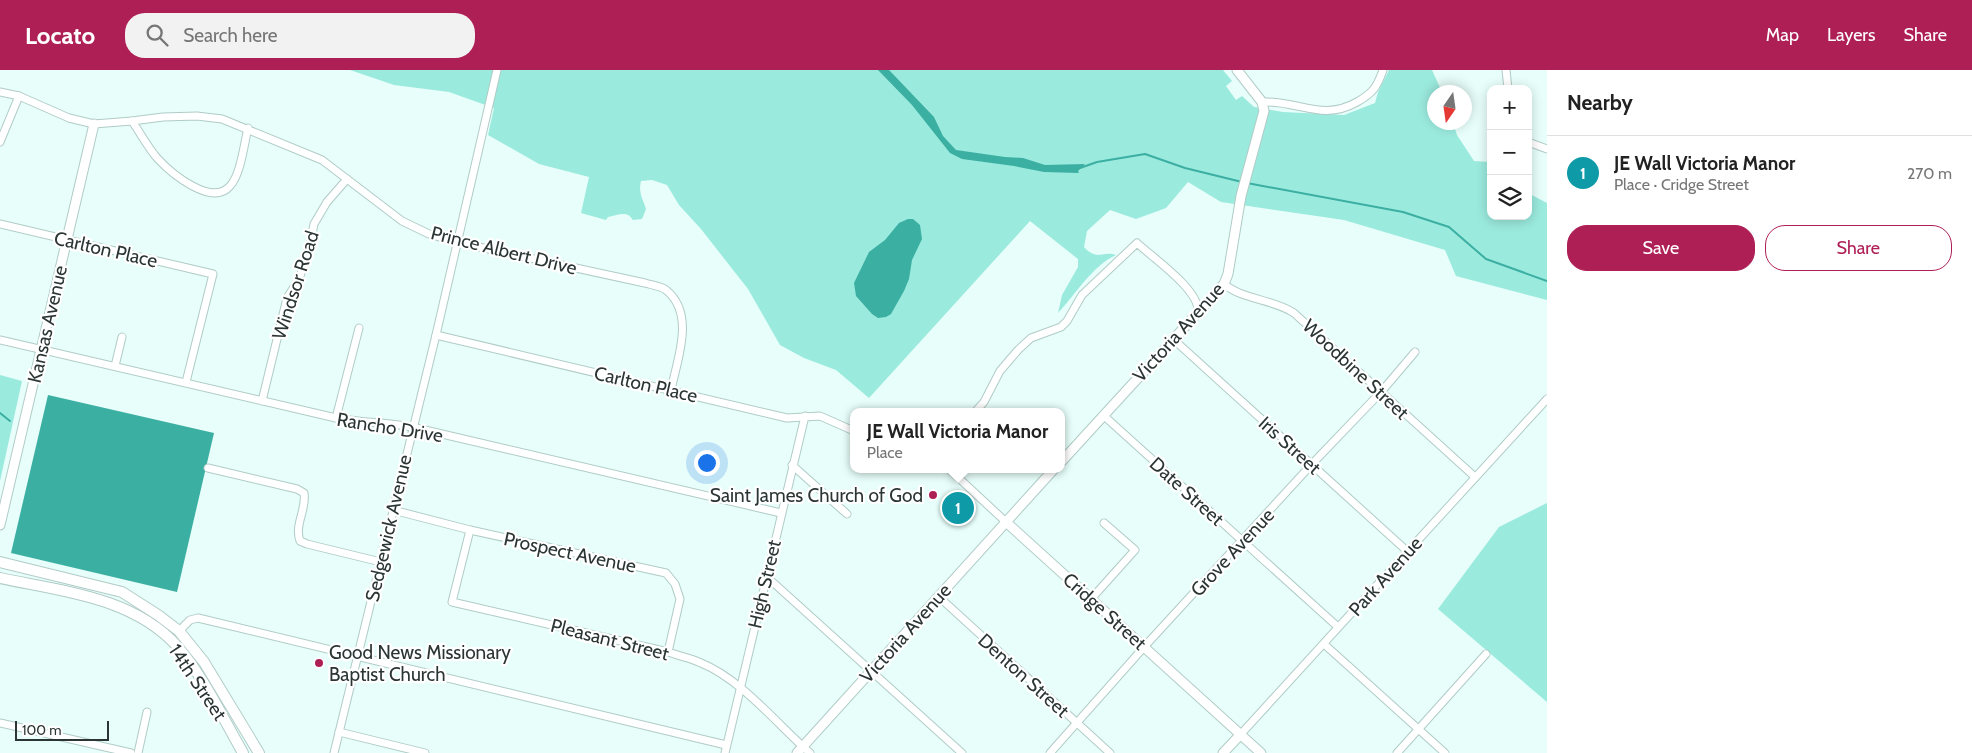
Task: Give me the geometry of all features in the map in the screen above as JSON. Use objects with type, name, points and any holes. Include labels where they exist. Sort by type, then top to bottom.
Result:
[{"type":"main road","name":"14th Street","points":[[0,562],[122,592],[140,602],[180,631],[204,662],[259,753]]},
{"type":"main road","name":"14th Street","points":[[0,578],[93,598],[138,616],[157,628],[177,646],[194,670],[243,753]]},
{"type":"street","name":"Sedgewick Avenue","points":[[334,753],[436,335],[497,70]]},
{"type":"street","points":[[1237,70],[1262,102],[1272,101],[1327,112],[1347,108],[1370,94],[1383,70]]},
{"type":"street","points":[[1506,70],[1508,85]]},
{"type":"street","name":"Prince Albert Drive","points":[[0,92],[18,96],[70,118],[94,124],[163,117],[197,116],[222,119],[248,128],[322,160],[402,221],[429,234],[456,242],[665,289],[675,299],[682,314],[683,335],[671,390]]},
{"type":"street","points":[[0,142],[18,96]]},
{"type":"street","name":"Victoria Avenue","points":[[1065,458],[1224,284],[1231,264],[1241,196],[1263,115],[1262,102]]},
{"type":"street","points":[[132,121],[158,159],[180,178],[204,192],[212,193],[220,193],[229,188],[236,177],[248,128]]},
{"type":"street","name":"Kansas Avenue","points":[[0,525],[94,124]]},
{"type":"street","points":[[1532,143],[1547,149]]},
{"type":"street","name":"Windsor Road","points":[[262,400],[287,298],[298,281],[308,255],[314,224],[327,202],[347,179]]},
{"type":"street","name":"Carlton Place","points":[[0,224],[213,274],[186,382]]},
{"type":"street","points":[[979,408],[984,402],[1000,370],[1018,350],[1031,338],[1061,327],[1068,321],[1082,295],[1137,244],[1187,288],[1199,306],[1198,312]]},
{"type":"street","name":"Woodbine Street","points":[[1224,284],[1234,291],[1282,307],[1294,313],[1475,477]]},
{"type":"street","points":[[336,418],[359,328]]},
{"type":"street","name":"Carlton Place","points":[[436,335],[787,418],[820,416],[850,429]]},
{"type":"street","points":[[115,366],[122,337]]},
{"type":"street","name":"Iris Street","points":[[1173,339],[1407,551]]},
{"type":"street","name":"Rancho Drive","points":[[0,340],[336,418],[361,422],[386,422],[781,513]]},
{"type":"street","name":"Grove Avenue","points":[[1050,753],[1145,646],[1312,464],[1381,392],[1415,352]]},
{"type":"street","name":"Park Avenue","points":[[1224,753],[1547,398]]},
{"type":"street","name":"Date Street","points":[[1104,415],[1338,627]]},
{"type":"street","name":"High Street","points":[[725,753],[805,416]]},
{"type":"street","points":[[792,465],[847,514]]},
{"type":"street","points":[[208,468],[298,489],[304,493],[305,500],[297,534],[300,541],[381,562]]},
{"type":"street","name":"Cridge Street","points":[[953,473],[1261,753]]},
{"type":"street","name":"Victoria Avenue","points":[[800,750],[1050,473]]},
{"type":"street","name":"Prospect Avenue","points":[[393,510],[470,530],[666,573],[675,584],[680,599],[668,652]]},
{"type":"street","points":[[1092,598],[1135,550],[1104,522]]},
{"type":"street","name":"Pleasant Street","points":[[470,530],[452,602],[668,652],[702,663],[740,688],[800,750],[810,753]]},
{"type":"street","points":[[767,577],[962,753]]},
{"type":"street","name":"Denton Street","points":[[938,596],[1110,753]]},
{"type":"street","points":[[180,631],[190,620],[198,618],[726,745]]},
{"type":"street","points":[[1324,644],[1445,753]]},
{"type":"street","points":[[1397,753],[1486,654]]},
{"type":"street","points":[[138,753],[147,712]]},
{"type":"street","points":[[0,722],[131,753]]},
{"type":"street","points":[[339,732],[424,753]]},
{"type":"shaded area","points":[[350,70],[1223,70],[1232,81],[1226,86],[1236,100],[1242,96],[1254,107],[1283,112],[1344,115],[1375,103],[1378,92],[1389,70],[1432,70],[1439,85],[1427,85],[1427,130],[1455,130],[1474,161],[1487,162],[1487,220],[1532,220],[1532,195],[1547,203],[1547,300],[1456,276],[1445,250],[1344,220],[1221,202],[1188,182],[1166,208],[1136,219],[1110,210],[1087,231],[1084,247],[1097,255],[1116,255],[1092,273],[1058,313],[1062,295],[1078,267],[1078,259],[1030,221],[869,398],[836,370],[804,358],[780,345],[748,289],[701,229],[679,205],[667,185],[652,180],[641,181],[640,192],[646,209],[642,219],[633,220],[628,215],[622,214],[608,217],[606,220],[581,213],[589,177],[539,164],[488,135],[494,108],[449,92],[394,85]]},
{"type":"shaded area","points":[[878,70],[889,70],[934,117],[943,136],[956,150],[1023,158],[1045,165],[1085,164],[1078,171],[1079,173],[1044,172],[962,159],[950,153],[912,105]]},
{"type":"shaded area","points":[[913,219],[920,225],[922,239],[912,260],[909,279],[904,291],[891,314],[878,318],[856,296],[854,283],[869,252],[885,240],[899,223]]},
{"type":"shaded area","points":[[0,375],[22,381],[0,481]]},
{"type":"shaded area","points":[[48,395],[214,433],[177,592],[11,553]]},
{"type":"shaded area","points":[[1547,503],[1547,702],[1438,609],[1499,527]]},
{"type":"waterway","points":[[1080,168],[1097,162],[1145,154],[1185,168],[1242,182]]},
{"type":"waterway","points":[[1247,183],[1403,212],[1449,227],[1486,259],[1547,281]]},
{"type":"waterway","points":[[0,413],[10,421]]},
{"type":"place","name":"Saint James Church of God","points":[[933,495]]},
{"type":"place","name":"JE Wall Victoria Manor","points":[[958,508]]},
{"type":"place","name":"Good News Missionary Baptist Church","points":[[319,663]]}]
